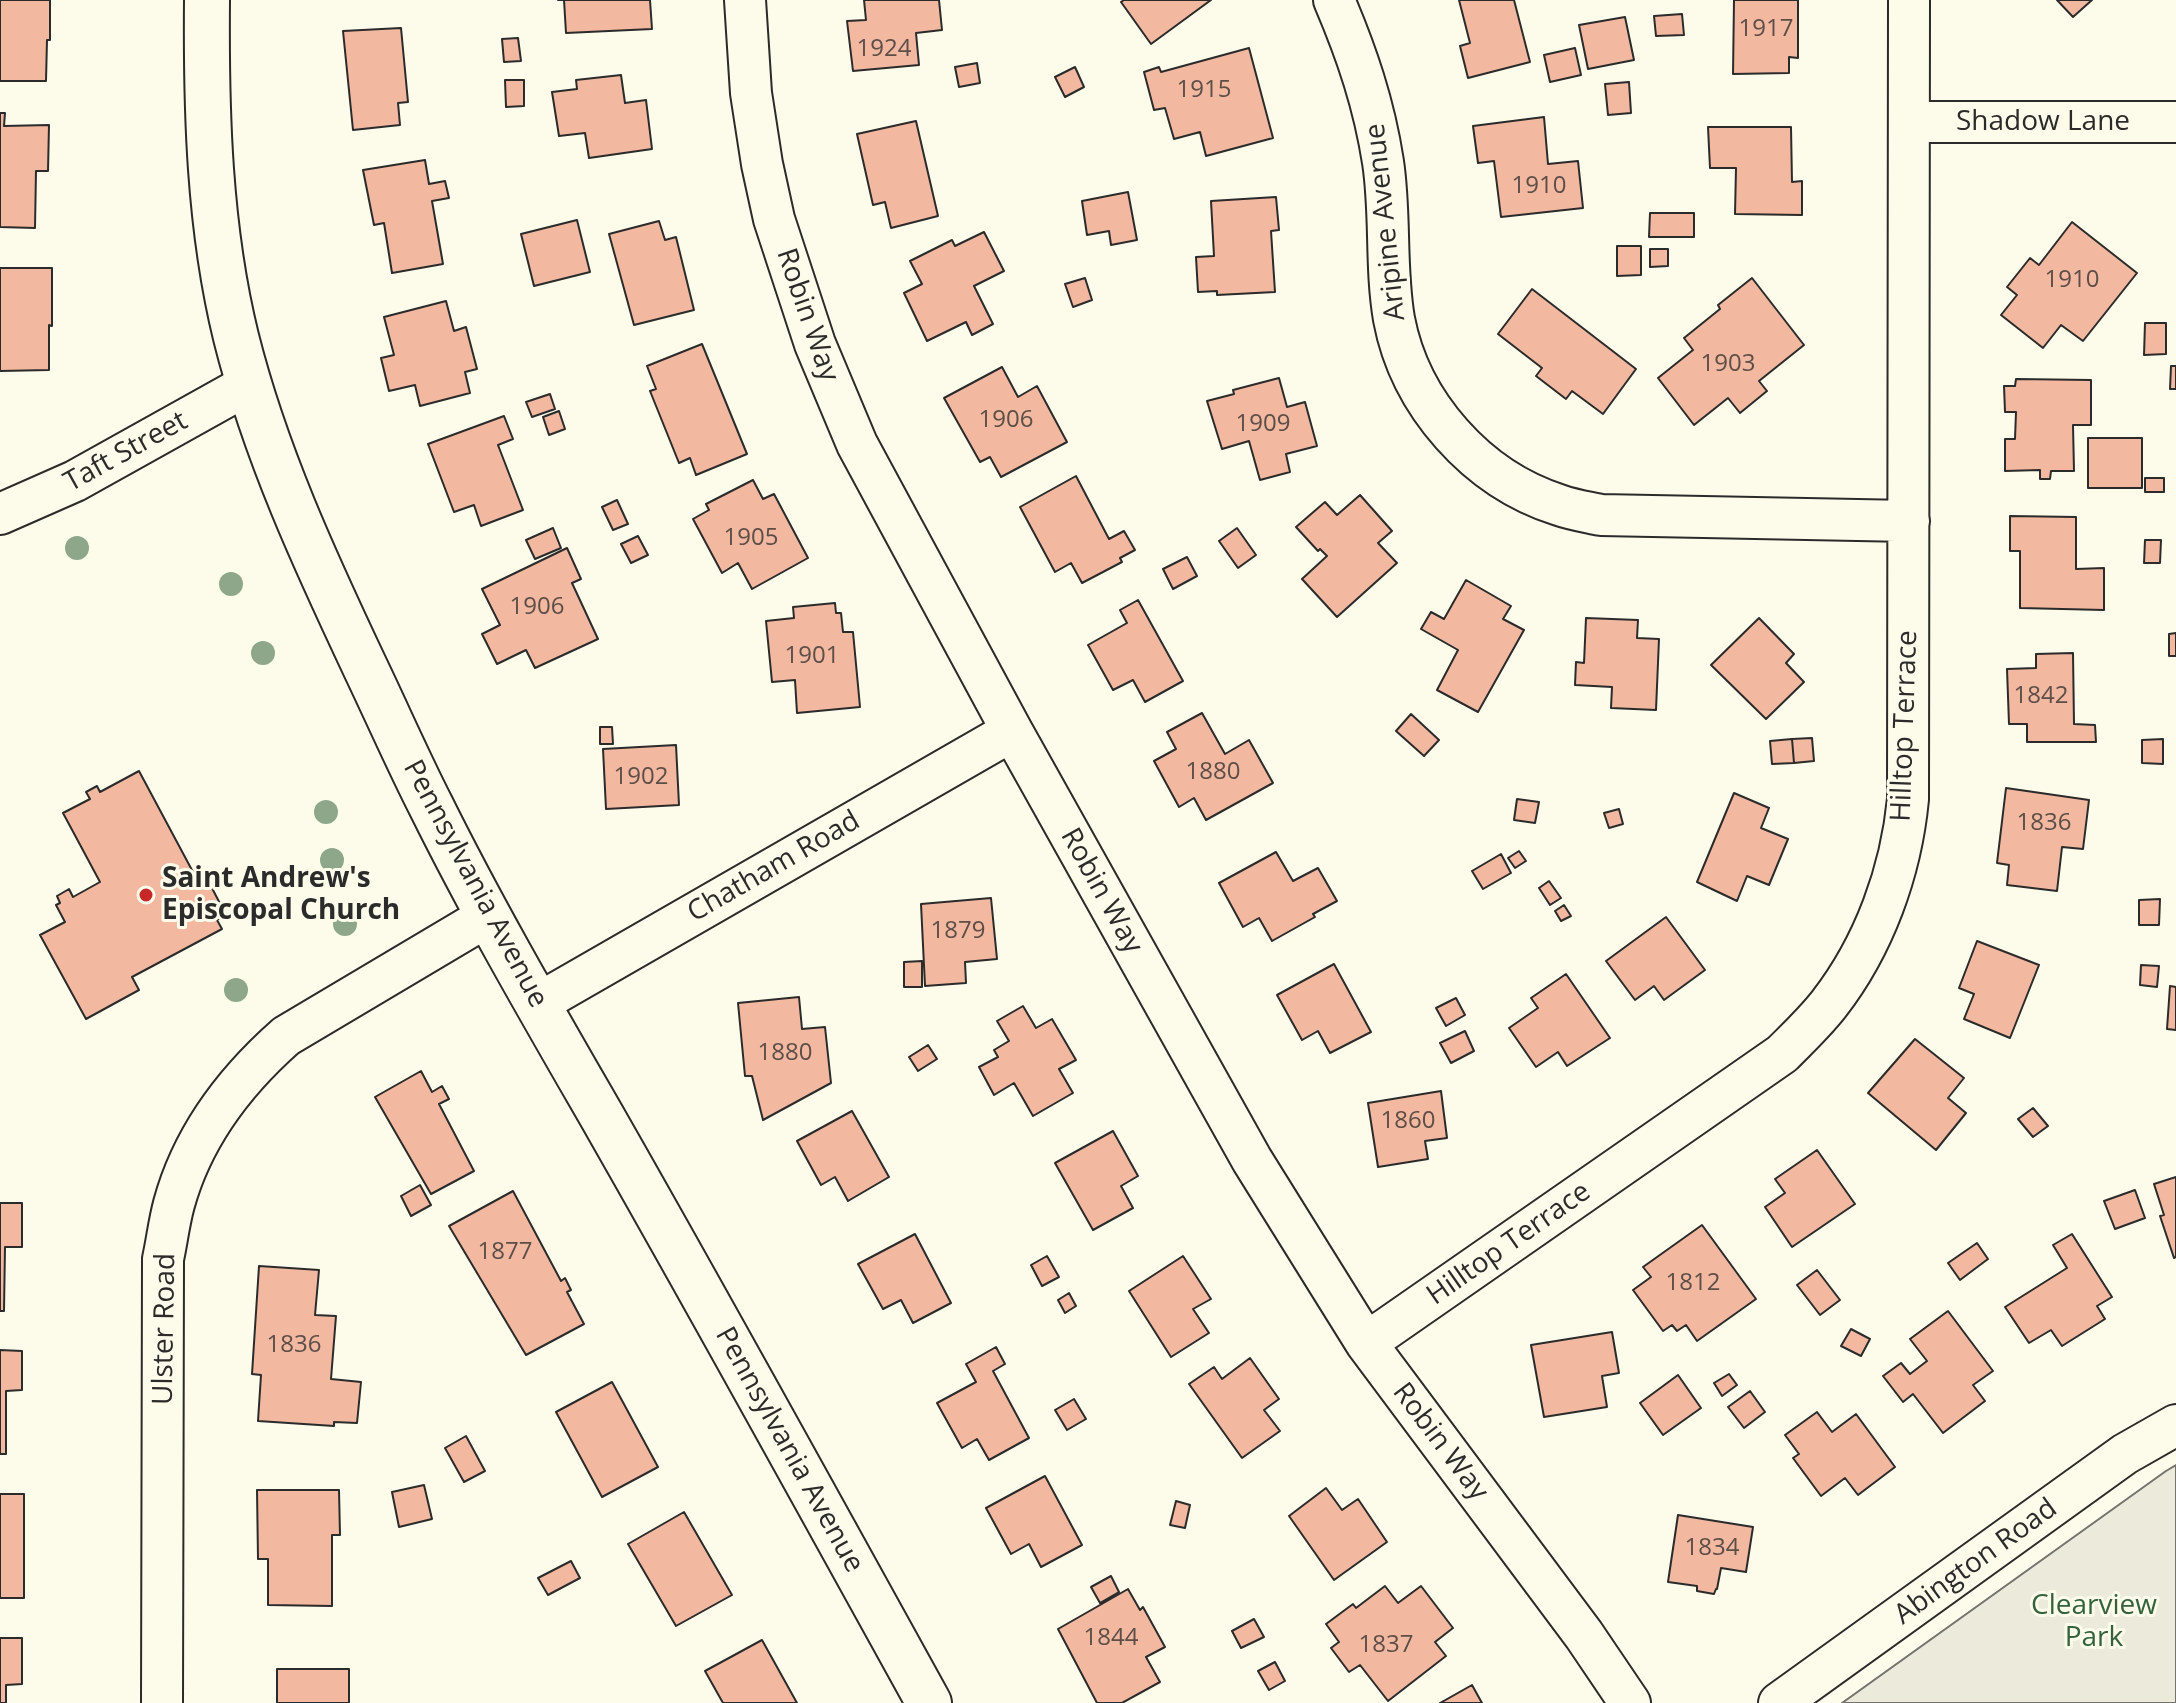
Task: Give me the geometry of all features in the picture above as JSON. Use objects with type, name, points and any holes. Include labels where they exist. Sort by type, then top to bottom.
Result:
[{"type":"street","name":"Pennsylvania Avenue","points":[[207,0],[210,158],[224,279],[249,384],[273,457],[317,564],[431,807],[488,916],[693,1276],[929,1703]]},
{"type":"street","name":"Robin Way","points":[[745,0],[751,93],[774,219],[815,344],[857,444],[1012,731],[1252,1160],[1366,1343],[1584,1635],[1630,1703]]},
{"type":"street","name":"Aripine Avenue","points":[[1334,0],[1351,39],[1372,103],[1383,164],[1394,322],[1407,363],[1426,401],[1452,435],[1483,465],[1520,488],[1559,505],[1601,515],[1909,521]]},
{"type":"street","name":"Hilltop Terrace","points":[[1366,1343],[1782,1054],[1829,1005],[1865,947],[1891,885],[1908,799],[1909,0]]},
{"type":"street","name":"Shadow Lane","points":[[1909,122],[2176,122]]},
{"type":"street","name":"Taft Street","points":[[0,514],[75,481],[249,384]]},
{"type":"street","name":"Chatham Road","points":[[537,1004],[1012,731]]},
{"type":"street","name":"Ulster Road","points":[[162,1703],[163,1259],[174,1203],[194,1150],[224,1101],[261,1057],[286,1036],[488,916]]},
{"type":"street","name":"Abington Road","points":[[1779,1703],[2125,1454],[2176,1425]]},
{"type":"green space","name":"Clearview Park","points":[[2176,1465],[2176,1703],[1842,1703],[2166,1471]]},
{"type":"building","points":[[0,0],[50,0],[46,81],[0,81]]},
{"type":"building","points":[[564,0],[650,0],[652,29],[566,33]]},
{"type":"building","points":[[864,0],[939,0],[942,30],[916,33],[919,65],[853,71],[847,21],[866,20]]},
{"type":"building","points":[[1211,0],[1151,44],[1121,2]]},
{"type":"building","points":[[1459,0],[1514,0],[1530,62],[1468,78],[1460,46],[1470,43]]},
{"type":"building","points":[[1734,0],[1798,0],[1798,58],[1789,57],[1789,73],[1733,74]]},
{"type":"building","points":[[2057,0],[2092,0],[2073,17]]},
{"type":"building","points":[[1682,14],[1684,35],[1656,36],[1654,16]]},
{"type":"building","points":[[1625,17],[1634,60],[1588,69],[1579,25]]},
{"type":"building","points":[[401,28],[408,102],[398,103],[400,125],[353,130],[343,31]]},
{"type":"building","points":[[518,38],[521,61],[504,62],[502,39]]},
{"type":"building","points":[[1249,48],[1273,138],[1206,156],[1200,132],[1174,139],[1165,108],[1154,110],[1144,72],[1159,67],[1161,72]]},
{"type":"building","points":[[1575,48],[1581,75],[1550,82],[1544,55]]},
{"type":"building","points":[[977,63],[980,83],[959,87],[955,67]]},
{"type":"building","points":[[1075,67],[1084,87],[1065,97],[1055,77]]},
{"type":"building","points":[[621,75],[625,103],[646,100],[652,149],[589,158],[585,133],[559,136],[552,92],[577,89],[576,80]]},
{"type":"building","points":[[505,80],[524,80],[524,106],[506,107]]},
{"type":"building","points":[[1629,82],[1631,113],[1608,115],[1605,84]]},
{"type":"building","points":[[0,113],[5,113],[4,126],[49,125],[48,171],[36,171],[35,228],[0,227]]},
{"type":"building","points":[[1544,117],[1548,164],[1578,161],[1583,208],[1501,217],[1494,161],[1478,163],[1473,126]]},
{"type":"building","points":[[916,121],[938,216],[891,228],[885,202],[873,205],[857,134]]},
{"type":"building","points":[[1708,127],[1791,127],[1792,182],[1802,181],[1802,215],[1735,214],[1736,168],[1710,168]]},
{"type":"building","points":[[425,160],[429,184],[445,181],[449,198],[432,201],[443,264],[392,273],[384,223],[374,225],[363,170]]},
{"type":"building","points":[[1128,192],[1137,240],[1111,245],[1109,231],[1087,235],[1082,201]]},
{"type":"building","points":[[1276,197],[1279,230],[1271,231],[1275,292],[1217,295],[1217,291],[1198,292],[1196,257],[1214,256],[1211,201]]},
{"type":"building","points":[[1650,213],[1694,213],[1694,237],[1649,237]]},
{"type":"building","points":[[577,220],[590,272],[534,286],[521,234]]},
{"type":"building","points":[[659,221],[665,240],[676,237],[694,310],[634,325],[609,234]]},
{"type":"building","points":[[2072,222],[2137,273],[2083,341],[2061,325],[2043,348],[2001,315],[2017,295],[2007,287],[2030,258],[2039,265]]},
{"type":"building","points":[[984,232],[1004,271],[974,286],[993,324],[972,335],[966,322],[927,341],[904,293],[922,284],[910,261],[952,240],[955,246]]},
{"type":"building","points":[[1617,246],[1641,246],[1641,275],[1617,276]]},
{"type":"building","points":[[1650,249],[1668,249],[1668,266],[1650,267]]},
{"type":"building","points":[[0,268],[52,268],[49,370],[0,371]]},
{"type":"building","points":[[1085,278],[1092,300],[1073,307],[1065,284]]},
{"type":"building","points":[[1752,278],[1804,345],[1759,381],[1767,391],[1740,413],[1728,398],[1694,425],[1658,378],[1693,350],[1684,338]]},
{"type":"building","points":[[1532,289],[1636,369],[1603,414],[1572,391],[1566,399],[1536,376],[1542,368],[1498,334]]},
{"type":"building","points":[[446,301],[454,331],[466,327],[477,369],[465,372],[470,393],[420,406],[415,385],[389,391],[381,358],[394,355],[384,317]]},
{"type":"building","points":[[2145,323],[2166,323],[2166,354],[2144,355]]},
{"type":"building","points":[[702,344],[747,454],[696,475],[690,458],[679,463],[650,391],[656,389],[647,366]]},
{"type":"building","points":[[2171,366],[2176,366],[2176,389],[2170,389]]},
{"type":"building","points":[[1002,367],[1018,397],[1037,386],[1067,442],[1001,477],[990,457],[980,462],[944,398]]},
{"type":"building","points":[[1279,378],[1287,407],[1305,402],[1317,446],[1286,454],[1290,472],[1260,480],[1249,441],[1222,449],[1207,401],[1234,394],[1233,390]]},
{"type":"building","points":[[2016,379],[2091,380],[2091,425],[2073,425],[2074,471],[2051,471],[2050,479],[2040,479],[2040,470],[2005,471],[2005,439],[2015,439],[2016,412],[2005,412],[2004,386],[2015,386]]},
{"type":"building","points":[[550,394],[555,409],[532,417],[526,402]]},
{"type":"building","points":[[559,411],[565,429],[549,435],[543,417]]},
{"type":"building","points":[[504,416],[513,439],[498,445],[523,510],[481,526],[474,505],[454,512],[428,444]]},
{"type":"building","points":[[2088,438],[2142,438],[2142,488],[2088,488]]},
{"type":"building","points":[[1076,476],[1109,539],[1124,531],[1135,550],[1120,558],[1122,562],[1082,583],[1071,563],[1055,572],[1020,507]]},
{"type":"building","points":[[2145,478],[2164,478],[2164,492],[2145,492]]},
{"type":"building","points":[[753,480],[763,499],[774,494],[808,558],[752,589],[738,563],[722,573],[693,519],[709,510],[706,504]]},
{"type":"building","points":[[1360,495],[1392,531],[1378,543],[1397,563],[1337,617],[1302,579],[1327,556],[1320,549],[1318,551],[1296,527],[1325,502],[1337,515]]},
{"type":"building","points":[[617,500],[628,524],[613,530],[602,507]]},
{"type":"building","points":[[2010,516],[2076,517],[2076,569],[2104,568],[2104,610],[2020,608],[2020,551],[2010,551]]},
{"type":"building","points":[[553,528],[561,548],[535,559],[526,540]]},
{"type":"building","points":[[1237,528],[1256,555],[1238,568],[1219,541]]},
{"type":"building","points":[[638,536],[648,555],[631,563],[621,544]]},
{"type":"building","points":[[2145,540],[2161,540],[2160,563],[2144,563]]},
{"type":"building","points":[[567,548],[581,579],[572,583],[598,639],[535,668],[526,650],[497,664],[482,634],[500,625],[482,589]]},
{"type":"building","points":[[1187,557],[1197,576],[1173,589],[1163,569]]},
{"type":"building","points":[[1466,580],[1511,606],[1503,619],[1524,630],[1478,712],[1437,690],[1458,650],[1421,629],[1431,612],[1444,619]]},
{"type":"building","points":[[1138,600],[1183,681],[1145,702],[1133,680],[1113,690],[1088,645],[1127,623],[1120,610]]},
{"type":"building","points":[[835,603],[836,613],[841,613],[843,632],[853,632],[860,707],[797,713],[795,680],[772,682],[766,621],[794,618],[793,607]]},
{"type":"building","points":[[1586,618],[1638,620],[1637,638],[1659,639],[1656,710],[1611,708],[1612,687],[1575,685],[1576,662],[1584,663]]},
{"type":"building","points":[[1759,618],[1794,654],[1786,663],[1804,682],[1766,719],[1711,665]]},
{"type":"building","points":[[2176,633],[2176,656],[2169,656],[2169,634]]},
{"type":"building","points":[[2073,653],[2074,724],[2095,725],[2096,742],[2027,742],[2027,724],[2009,724],[2007,669],[2036,668],[2036,654]]},
{"type":"building","points":[[1202,713],[1225,754],[1249,740],[1273,783],[1206,820],[1194,798],[1179,807],[1154,761],[1176,749],[1167,732]]},
{"type":"building","points":[[1411,714],[1439,740],[1424,756],[1396,731]]},
{"type":"building","points":[[600,727],[612,727],[613,744],[600,744]]},
{"type":"building","points":[[1812,738],[1814,761],[1794,763],[1792,739]]},
{"type":"building","points":[[1792,739],[1794,763],[1772,764],[1770,741]]},
{"type":"building","points":[[2163,739],[2163,764],[2142,763],[2142,740]]},
{"type":"building","points":[[676,745],[679,805],[606,809],[603,749]]},
{"type":"building","name":"Saint Andrew's Episcopal Church","points":[[139,771],[193,872],[201,867],[226,915],[217,920],[222,929],[132,977],[139,990],[86,1019],[40,935],[65,922],[56,905],[60,903],[57,896],[69,889],[73,897],[100,882],[63,813],[90,799],[86,792],[97,786],[100,792]]},
{"type":"building","points":[[2006,788],[2089,800],[2083,849],[2062,847],[2057,891],[2007,885],[2009,865],[1997,863]]},
{"type":"building","points":[[1734,793],[1769,808],[1761,828],[1788,839],[1769,885],[1747,876],[1737,901],[1697,882]]},
{"type":"building","points":[[1517,799],[1539,802],[1535,823],[1514,820]]},
{"type":"building","points":[[1619,809],[1623,824],[1609,828],[1604,813]]},
{"type":"building","points":[[1519,851],[1526,861],[1515,868],[1508,858]]},
{"type":"building","points":[[1276,852],[1293,881],[1318,868],[1337,901],[1272,941],[1259,918],[1243,927],[1219,883]]},
{"type":"building","points":[[1501,854],[1511,873],[1483,889],[1472,871]]},
{"type":"building","points":[[1549,881],[1561,898],[1550,905],[1539,888]]},
{"type":"building","points":[[991,898],[997,959],[965,962],[966,983],[925,986],[921,904]]},
{"type":"building","points":[[2160,899],[2159,925],[2139,925],[2139,900]]},
{"type":"building","points":[[1564,905],[1571,916],[1561,921],[1555,911]]},
{"type":"building","points":[[1666,917],[1705,970],[1664,1000],[1654,986],[1635,1000],[1606,961]]},
{"type":"building","points":[[1977,941],[2039,965],[2010,1038],[1964,1019],[1974,994],[1959,988]]},
{"type":"building","points":[[922,961],[922,987],[904,987],[904,962]]},
{"type":"building","points":[[1334,964],[1371,1032],[1330,1053],[1318,1031],[1302,1040],[1277,995]]},
{"type":"building","points":[[2141,965],[2159,966],[2157,987],[2140,985]]},
{"type":"building","points":[[1566,974],[1610,1038],[1567,1066],[1558,1052],[1536,1067],[1509,1028],[1538,1008],[1531,998]]},
{"type":"building","points":[[2170,986],[2176,987],[2176,1030],[2167,1029]]},
{"type":"building","points":[[799,997],[802,1029],[825,1027],[831,1083],[763,1120],[752,1076],[745,1076],[738,1003]]},
{"type":"building","points":[[1456,998],[1465,1015],[1446,1026],[1436,1008]]},
{"type":"building","points":[[1023,1006],[1036,1028],[1052,1019],[1076,1060],[1059,1069],[1073,1093],[1033,1116],[1014,1083],[994,1095],[979,1067],[998,1057],[994,1050],[1009,1041],[997,1021]]},
{"type":"building","points":[[1465,1031],[1474,1051],[1451,1063],[1440,1043]]},
{"type":"building","points":[[1915,1039],[1964,1078],[1948,1098],[1966,1113],[1936,1150],[1868,1093]]},
{"type":"building","points":[[928,1045],[937,1059],[918,1071],[909,1057]]},
{"type":"building","points":[[421,1071],[432,1092],[442,1086],[449,1099],[439,1104],[474,1171],[431,1194],[375,1097]]},
{"type":"building","points":[[1441,1091],[1447,1138],[1425,1141],[1428,1159],[1378,1167],[1368,1103]]},
{"type":"building","points":[[2033,1108],[2048,1126],[2033,1137],[2018,1119]]},
{"type":"building","points":[[852,1111],[889,1177],[848,1201],[835,1177],[821,1185],[797,1141]]},
{"type":"building","points":[[1113,1131],[1138,1176],[1121,1186],[1133,1208],[1093,1230],[1055,1163]]},
{"type":"building","points":[[1817,1150],[1855,1204],[1792,1247],[1765,1207],[1785,1193],[1775,1179]]},
{"type":"building","points":[[2176,1177],[2174,1258],[2160,1216],[2164,1215],[2154,1184]]},
{"type":"building","points":[[420,1185],[431,1205],[411,1216],[401,1196]]},
{"type":"building","points":[[2135,1190],[2145,1218],[2115,1229],[2104,1201]]},
{"type":"building","points":[[513,1191],[561,1281],[565,1278],[571,1290],[567,1292],[584,1324],[526,1355],[449,1226]]},
{"type":"building","points":[[0,1203],[22,1203],[22,1247],[5,1247],[4,1311],[0,1311]]},
{"type":"building","points":[[1702,1225],[1756,1299],[1697,1341],[1686,1325],[1677,1331],[1672,1325],[1663,1331],[1633,1290],[1651,1277],[1643,1267]]},
{"type":"building","points":[[915,1234],[951,1303],[913,1323],[901,1300],[883,1309],[858,1264]]},
{"type":"building","points":[[2072,1234],[2112,1297],[2097,1306],[2105,1319],[2062,1346],[2051,1330],[2029,1343],[2005,1307],[2067,1268],[2053,1245]]},
{"type":"building","points":[[1977,1243],[1988,1259],[1960,1280],[1948,1263]]},
{"type":"building","points":[[1047,1256],[1059,1277],[1042,1286],[1031,1265]]},
{"type":"building","points":[[1183,1256],[1211,1299],[1193,1309],[1209,1333],[1171,1357],[1129,1291]]},
{"type":"building","points":[[259,1266],[319,1270],[315,1315],[336,1316],[331,1379],[361,1382],[357,1423],[334,1422],[334,1426],[258,1421],[261,1375],[252,1374]]},
{"type":"building","points":[[1817,1270],[1840,1300],[1820,1315],[1797,1285]]},
{"type":"building","points":[[1069,1293],[1076,1306],[1065,1313],[1058,1300]]},
{"type":"building","points":[[1948,1311],[1993,1371],[1973,1385],[1985,1401],[1943,1433],[1913,1394],[1903,1402],[1883,1376],[1901,1363],[1910,1374],[1927,1361],[1910,1339]]},
{"type":"building","points":[[1851,1329],[1870,1339],[1861,1356],[1841,1346]]},
{"type":"building","points":[[1612,1332],[1619,1373],[1602,1376],[1607,1407],[1544,1417],[1531,1345]]},
{"type":"building","points":[[996,1347],[1005,1364],[993,1371],[1029,1438],[989,1460],[977,1439],[962,1448],[937,1403],[976,1382],[966,1364]]},
{"type":"building","points":[[0,1350],[22,1351],[22,1390],[6,1391],[6,1454],[0,1454]]},
{"type":"building","points":[[1250,1358],[1279,1399],[1264,1410],[1280,1431],[1242,1458],[1189,1384],[1214,1367],[1222,1379]]},
{"type":"building","points":[[1729,1374],[1737,1385],[1722,1396],[1714,1383]]},
{"type":"building","points":[[1678,1375],[1701,1408],[1663,1435],[1640,1403]]},
{"type":"building","points":[[612,1382],[658,1467],[602,1497],[556,1412]]},
{"type":"building","points":[[1750,1391],[1765,1412],[1744,1428],[1728,1407]]},
{"type":"building","points":[[1074,1399],[1086,1419],[1067,1430],[1055,1410]]},
{"type":"building","points":[[1817,1412],[1832,1432],[1856,1414],[1895,1467],[1858,1495],[1845,1478],[1821,1496],[1793,1458],[1799,1454],[1785,1435]]},
{"type":"building","points":[[466,1436],[485,1471],[464,1482],[445,1448]]},
{"type":"building","points":[[1045,1476],[1082,1545],[1041,1567],[1029,1544],[1011,1554],[986,1508]]},
{"type":"building","points":[[424,1485],[432,1519],[399,1527],[392,1492]]},
{"type":"building","points":[[1326,1488],[1342,1510],[1358,1499],[1387,1542],[1334,1580],[1289,1516]]},
{"type":"building","points":[[257,1490],[339,1490],[340,1535],[332,1535],[332,1606],[268,1605],[268,1559],[258,1559]]},
{"type":"building","points":[[0,1494],[24,1494],[24,1598],[0,1598]]},
{"type":"building","points":[[1176,1501],[1190,1505],[1185,1528],[1170,1525]]},
{"type":"building","points":[[684,1512],[732,1595],[676,1626],[628,1544]]},
{"type":"building","points":[[1678,1515],[1753,1527],[1746,1572],[1721,1568],[1714,1594],[1697,1591],[1697,1586],[1668,1582]]},
{"type":"building","points":[[571,1561],[580,1578],[548,1595],[538,1578]]},
{"type":"building","points":[[1111,1576],[1119,1592],[1100,1603],[1091,1587]]},
{"type":"building","points":[[1385,1586],[1398,1603],[1421,1586],[1453,1628],[1435,1642],[1446,1656],[1388,1701],[1360,1665],[1349,1672],[1331,1648],[1339,1642],[1326,1624],[1353,1604],[1356,1608]]},
{"type":"building","points":[[1128,1589],[1140,1610],[1143,1607],[1165,1647],[1146,1657],[1160,1682],[1122,1703],[1097,1703],[1058,1629]]},
{"type":"building","points":[[1254,1619],[1264,1637],[1241,1648],[1232,1631]]},
{"type":"building","points":[[0,1638],[22,1638],[22,1684],[6,1685],[6,1703],[0,1703]]},
{"type":"building","points":[[762,1640],[797,1703],[723,1703],[705,1671]]},
{"type":"building","points":[[1275,1662],[1285,1681],[1269,1690],[1258,1671]]},
{"type":"building","points":[[277,1669],[349,1669],[349,1703],[277,1703]]},
{"type":"building","points":[[1472,1685],[1482,1703],[1440,1703]]},
{"type":"place","name":"Saint Andrew's Episcopal Church","points":[[146,895]]}]
